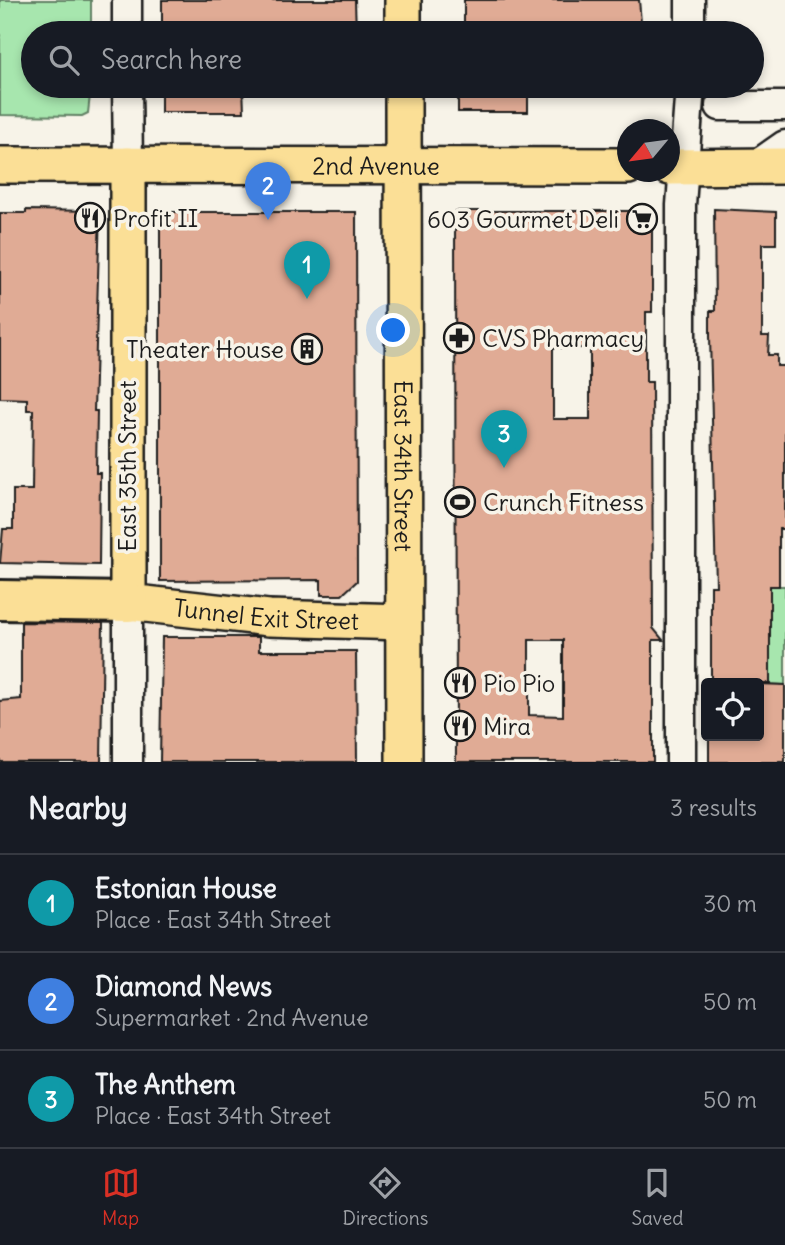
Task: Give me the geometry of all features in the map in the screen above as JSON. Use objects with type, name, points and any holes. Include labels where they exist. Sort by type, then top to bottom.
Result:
[{"type":"highway","points":[[0,600],[128,602]]},
{"type":"main road","points":[[403,0],[403,21]]},
{"type":"main road","name":"East 34th Street","points":[[403,98],[404,762]]},
{"type":"main road","name":"2nd Avenue","points":[[0,165],[617,166]]},
{"type":"main road","name":"East 35th Street","points":[[128,165],[128,602]]},
{"type":"main road","points":[[680,167],[770,166]]},
{"type":"main road","name":"Tunnel Exit Street","points":[[128,602],[269,618],[403,622]]},
{"type":"street","points":[[127,0],[127,21]]},
{"type":"street","points":[[690,0],[690,21]]},
{"type":"street","name":"East 35th Street","points":[[127,98],[128,165]]},
{"type":"street","points":[[680,148],[688,98]]},
{"type":"street","points":[[720,106],[785,106]]},
{"type":"street","points":[[770,166],[785,145]]},
{"type":"street","points":[[679,182],[681,205],[681,762]]},
{"type":"street","name":"East 35th Street","points":[[128,602],[128,762]]},
{"type":"green space","points":[[0,0],[91,0],[91,21],[21,21],[21,98],[90,98],[88,113],[82,116],[0,115]]},
{"type":"green space","points":[[770,586],[785,586],[785,685],[770,684]]},
{"type":"building","points":[[162,0],[355,0],[356,21],[162,21]]},
{"type":"building","points":[[464,0],[639,0],[641,21],[464,21]]},
{"type":"building","points":[[161,98],[243,98],[244,112],[161,112]]},
{"type":"building","points":[[458,98],[528,98],[528,112],[458,112]]},
{"type":"building","points":[[714,209],[776,212],[776,244],[762,244],[762,336],[769,336],[768,355],[777,355],[777,366],[785,366],[785,529],[779,529],[779,586],[770,586],[770,683],[764,683],[764,678],[711,678],[711,586],[716,586],[710,311],[715,311]]},
{"type":"building","points":[[26,210],[100,211],[94,411],[97,411],[96,473],[100,473],[99,565],[0,563],[3,529],[13,529],[13,490],[32,490],[33,410],[27,410],[27,399],[0,398],[0,213],[26,213]]},
{"type":"building","points":[[455,211],[652,211],[652,312],[646,312],[646,382],[652,382],[653,628],[663,640],[653,640],[653,762],[456,762]],"holes":[[[553,348],[590,348],[590,419],[553,419]],[[529,640],[563,640],[563,716],[529,715]]]},
{"type":"building","points":[[160,212],[356,212],[357,581],[342,595],[321,595],[321,580],[160,581]]},
{"type":"building","points":[[21,622],[103,623],[101,762],[0,762],[0,701],[21,699]]},
{"type":"building","points":[[162,637],[259,637],[259,651],[356,651],[357,762],[160,762]]},
{"type":"building","points":[[764,684],[785,685],[785,762],[709,762],[709,741],[764,741]]},
{"type":"place","name":"Profit II","points":[[90,218]]},
{"type":"place","name":"603 Gourmet Deli","points":[[642,219]]},
{"type":"place","name":"Diamond News","points":[[268,220]]},
{"type":"place","name":"Estonian House","points":[[307,299]]},
{"type":"place","name":"CVS Pharmacy","points":[[459,338]]},
{"type":"place","name":"Theater House","points":[[307,349]]},
{"type":"place","name":"The Anthem","points":[[504,468]]},
{"type":"place","name":"Crunch Fitness","points":[[460,502]]},
{"type":"place","name":"Pio Pio","points":[[460,683]]},
{"type":"place","name":"Mira","points":[[460,726]]}]
